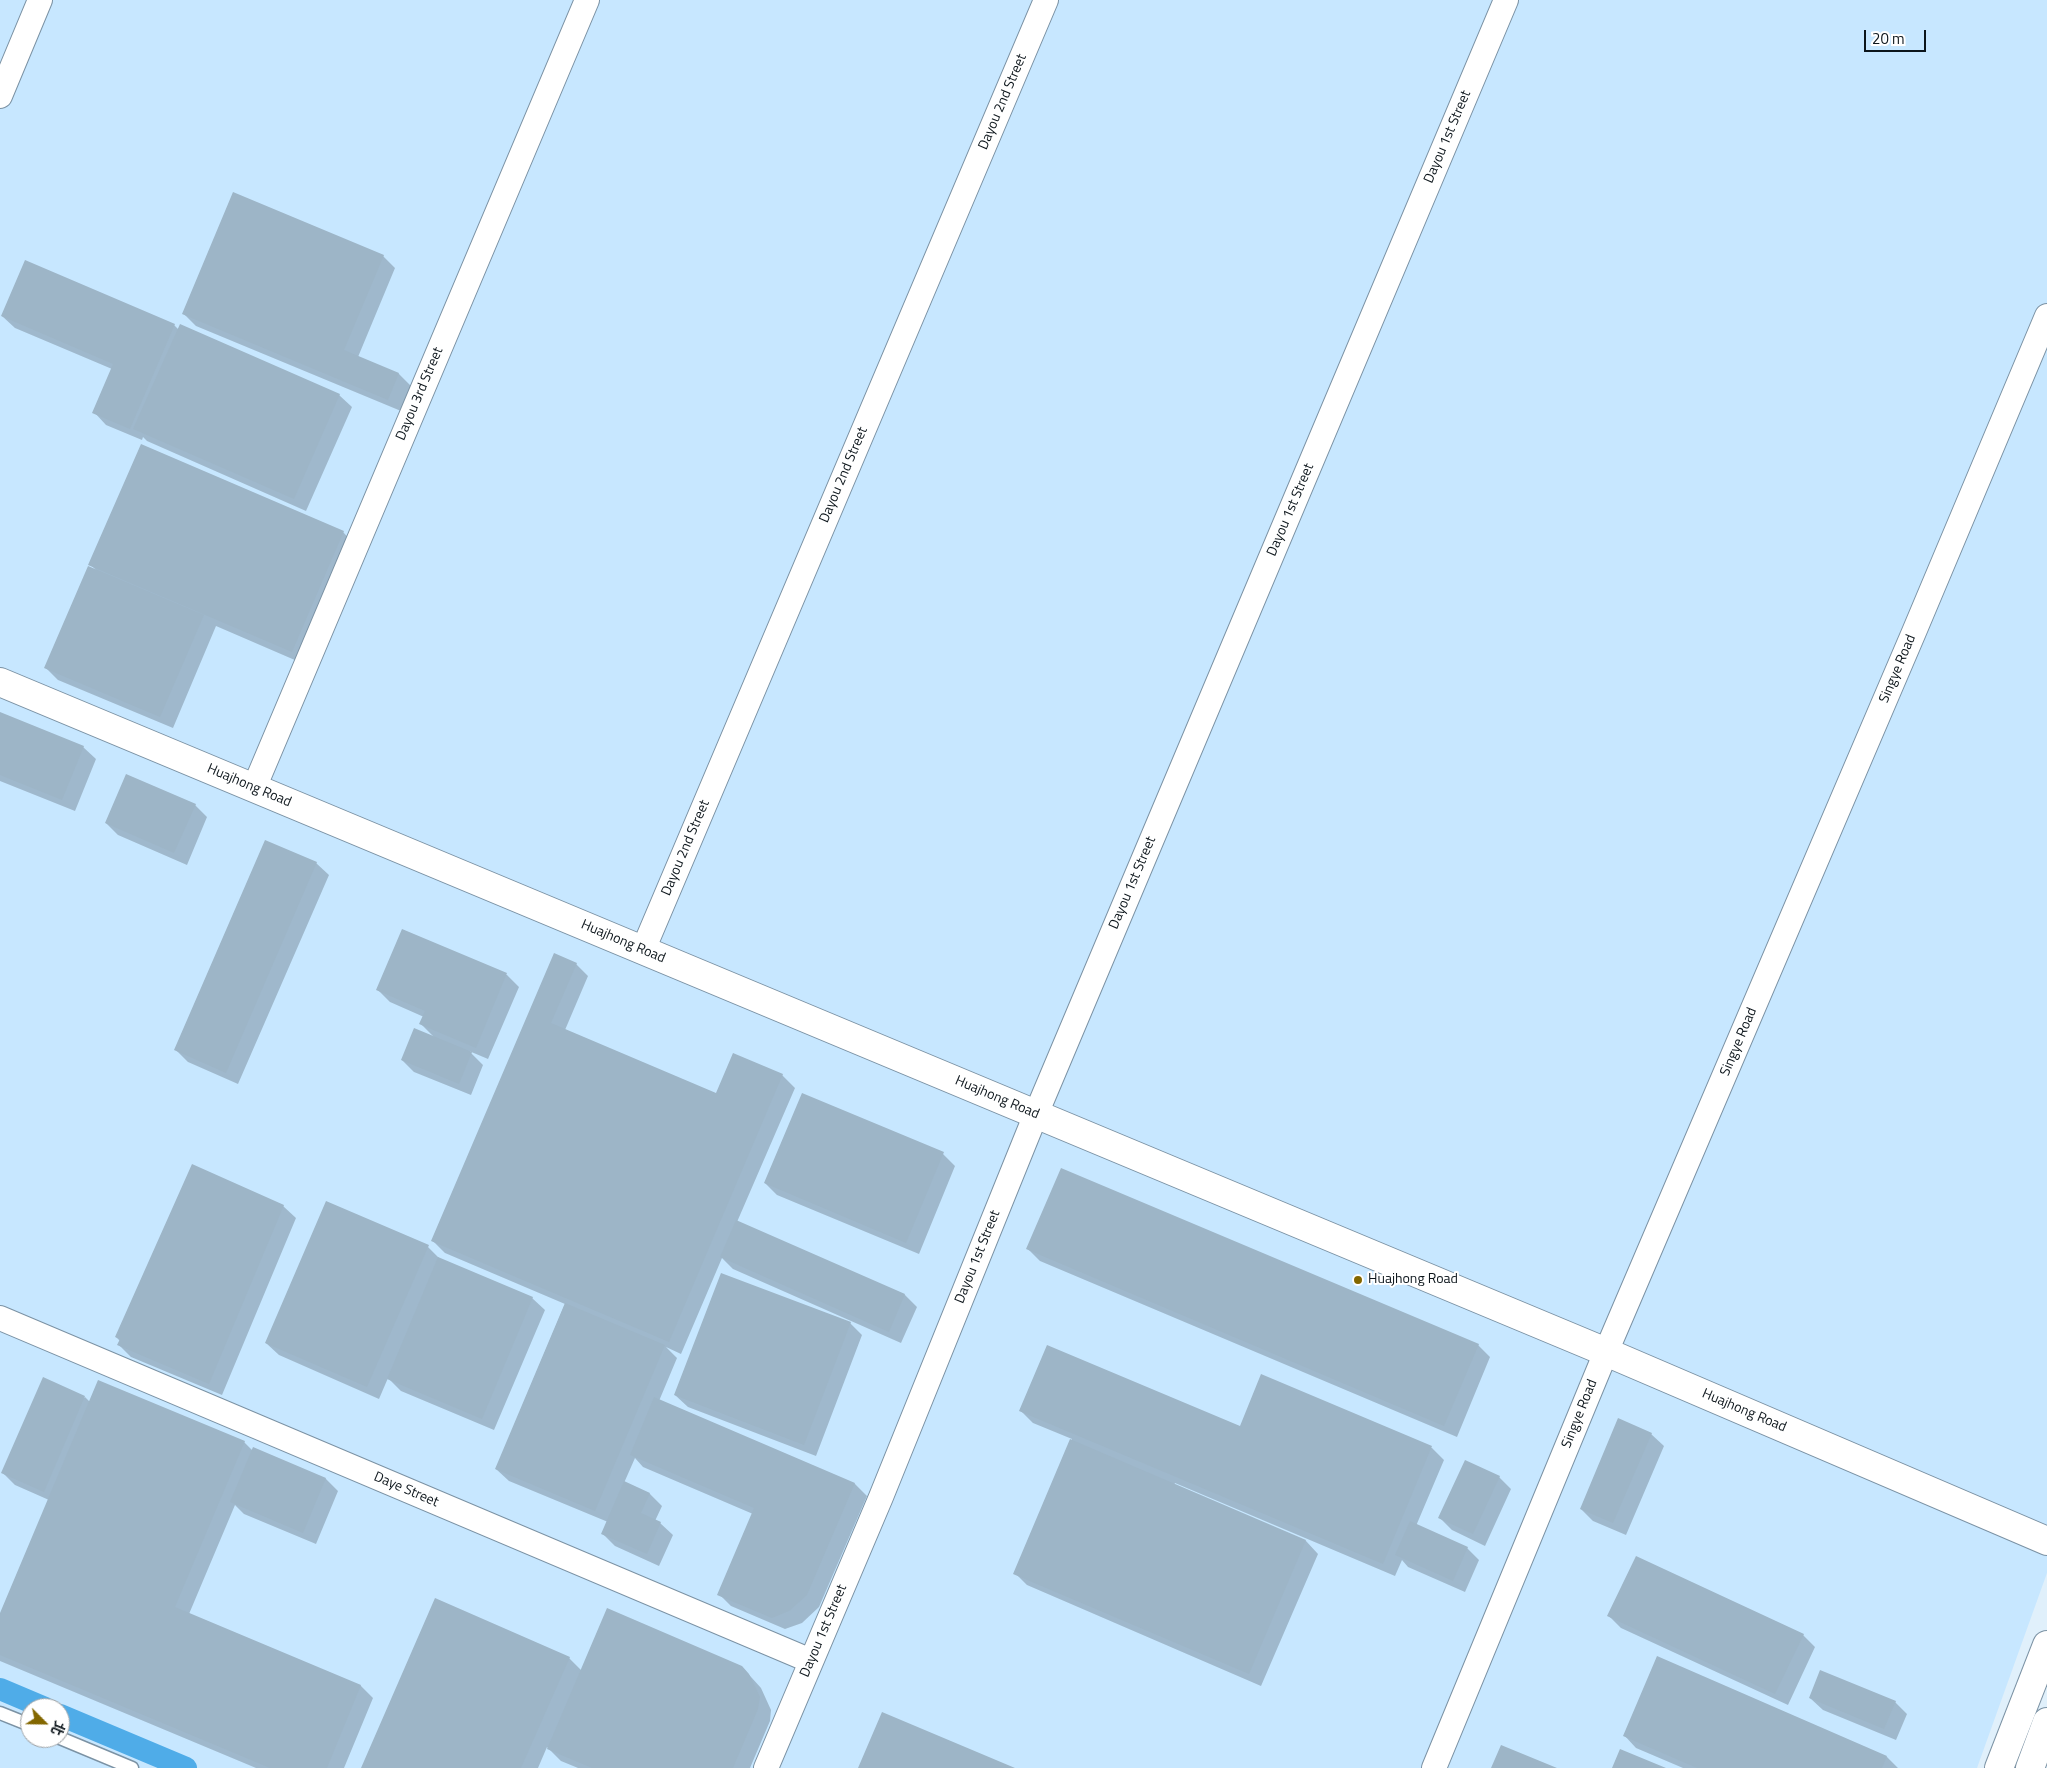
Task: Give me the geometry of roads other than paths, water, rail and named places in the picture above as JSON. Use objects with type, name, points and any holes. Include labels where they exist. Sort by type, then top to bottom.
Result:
[{"type":"main road","name":"Huajhong Road","points":[[0,682],[1606,1352],[2047,1541]]},
{"type":"main road","points":[[1999,1768],[2047,1645]]},
{"type":"main road","points":[[2030,1768],[2047,1722]]},
{"type":"street","points":[[0,96],[40,0]]},
{"type":"street","name":"Dayou 3rd Street","points":[[254,788],[587,0]]},
{"type":"street","name":"Dayou 2nd Street","points":[[643,950],[1046,0]]},
{"type":"street","name":"Dayou 1st Street","points":[[766,1768],[884,1488],[1036,1114],[1506,0]]},
{"type":"street","name":"Singye Road","points":[[1434,1768],[1606,1352],[2047,316]]},
{"type":"street","name":"Daye Street","points":[[0,1318],[811,1661]]},
{"type":"lane","points":[[0,1713],[20,1721]]},
{"type":"lane","points":[[70,1742],[132,1768]]},
{"type":"waterway","points":[[0,1689],[21,1698]]},
{"type":"waterway","points":[[70,1719],[186,1768]]},
{"type":"place","name":"Huajhong Road","points":[[1358,1280]]}]
